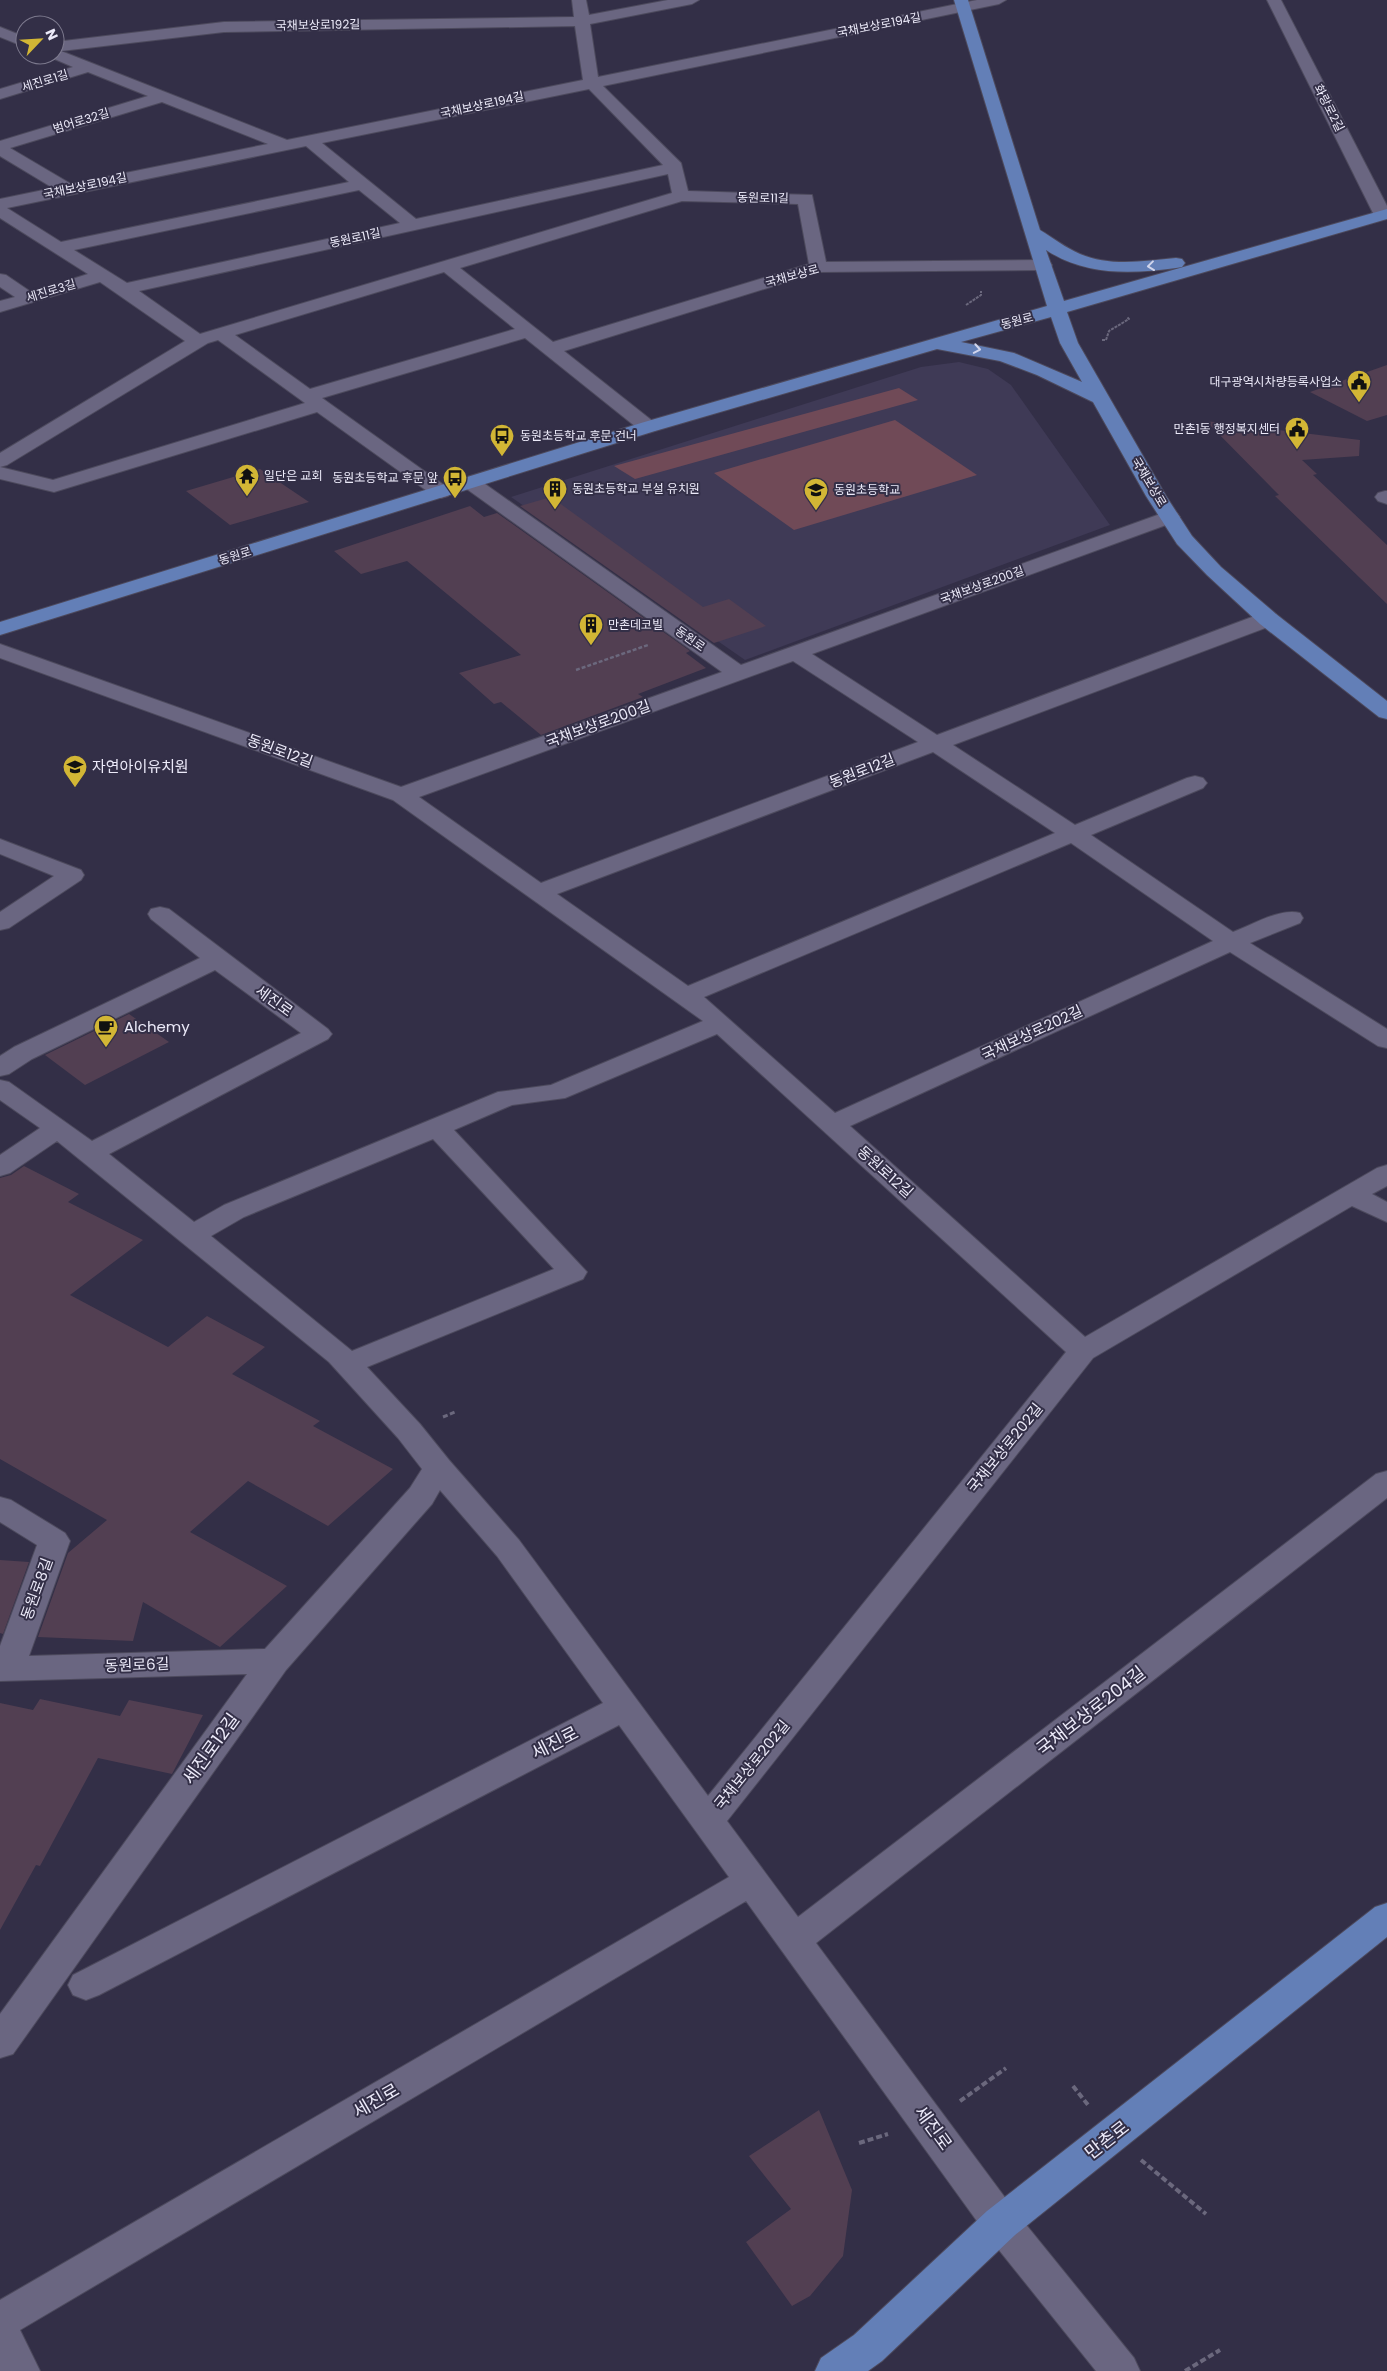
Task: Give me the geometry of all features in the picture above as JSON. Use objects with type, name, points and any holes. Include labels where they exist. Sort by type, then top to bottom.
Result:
[{"type":"main road","name":"국채보상로","points":[[962,4],[1057,311],[1069,343],[1170,517],[1184,540],[1214,571],[1268,619],[1387,712]]},
{"type":"main road","name":"동원로","points":[[0,629],[648,427],[911,350],[1057,311],[1385,214]]},
{"type":"main road","points":[[1033,234],[1075,259],[1109,267],[1144,267],[1252,254]]},
{"type":"main road","points":[[911,350],[936,347],[972,347],[998,353],[1033,366],[1100,398]]},
{"type":"main road","name":"만촌로","points":[[834,2371],[868,2348],[1001,2223],[1387,1918]]},
{"type":"street","points":[[579,0],[591,82],[675,167],[681,196]]},
{"type":"street","points":[[582,21],[692,0]]},
{"type":"street","points":[[962,4],[999,0]]},
{"type":"street","name":"화랑로2길","points":[[1274,0],[1385,214]]},
{"type":"street","name":"국채보상로194길","points":[[0,204],[962,4]]},
{"type":"street","name":"국채보상로192길","points":[[65,46],[224,27],[582,21]]},
{"type":"street","points":[[0,32],[15,38]]},
{"type":"street","points":[[65,58],[284,145]]},
{"type":"street","name":"세진로1길","points":[[0,94],[89,67]]},
{"type":"street","name":"범어로32길","points":[[0,147],[163,97]]},
{"type":"street","points":[[308,140],[413,226]]},
{"type":"street","points":[[0,147],[67,189]]},
{"type":"street","name":"동원로11길","points":[[124,290],[675,167]]},
{"type":"street","points":[[56,248],[362,184]]},
{"type":"street","name":"동원로11길","points":[[0,460],[198,341],[681,196],[806,199],[818,267]]},
{"type":"street","points":[[0,211],[124,290],[198,341]]},
{"type":"street","name":"국채보상로","points":[[550,349],[818,267],[1043,265]]},
{"type":"street","points":[[447,266],[648,427]]},
{"type":"street","name":"세진로3길","points":[[0,307],[101,276]]},
{"type":"street","points":[[0,279],[29,298]]},
{"type":"street","points":[[0,473],[54,486],[529,331]]},
{"type":"street","points":[[220,333],[441,492]]},
{"type":"street","name":"동원로","points":[[471,483],[738,673]]},
{"type":"street","name":"국채보상로200길","points":[[401,795],[1170,517]]},
{"type":"street","points":[[933,744],[1268,619]]},
{"type":"street","name":"동원로12길","points":[[0,651],[401,795],[685,996],[720,1023],[1083,1351]]},
{"type":"street","points":[[795,652],[1073,834],[1231,942],[1387,1040]]},
{"type":"street","name":"동원로12길","points":[[539,892],[933,744]]},
{"type":"street","points":[[685,996],[1195,783]]},
{"type":"street","points":[[0,846],[72,875],[0,923]]},
{"type":"street","points":[[0,1068],[22,1053],[217,959],[160,914]]},
{"type":"street","name":"국채보상로202길","points":[[832,1124],[1231,942],[1291,918]]},
{"type":"street","name":"세진로","points":[[90,1153],[319,1034],[217,959]]},
{"type":"street","points":[[192,1234],[234,1211],[507,1098],[556,1092],[720,1023]]},
{"type":"street","name":"세진로","points":[[0,1088],[58,1128],[90,1153],[192,1234],[348,1364],[409,1431],[438,1468],[508,1548],[1001,2223],[1120,2371]]},
{"type":"street","points":[[348,1364],[573,1272],[437,1127]]},
{"type":"street","points":[[0,1167],[58,1128]]},
{"type":"street","name":"국채보상로202길","points":[[707,1820],[1083,1351],[1387,1174]]},
{"type":"street","points":[[1352,1195],[1387,1213]]},
{"type":"street","name":"세진로12길","points":[[0,2043],[274,1661],[421,1496],[438,1468]]},
{"type":"street","name":"국채보상로204길","points":[[794,1940],[1387,1482]]},
{"type":"street","name":"동원로8길","points":[[0,1508],[54,1541],[4,1669]]},
{"type":"street","name":"동원로6길","points":[[4,1669],[274,1661]]},
{"type":"street","name":"세진로","points":[[86,1985],[625,1708]]},
{"type":"street","name":"세진로","points":[[0,2321],[752,1881]]},
{"type":"street","points":[[0,2330],[20,2371]]},
{"type":"path","points":[[576,670],[682,633]]},
{"type":"path","points":[[1185,2371],[1220,2350]]},
{"type":"shaded area","name":"동원초등학교","points":[[959,362],[988,369],[1011,385],[1110,525],[745,660],[511,497],[921,367]]},
{"type":"shaded area","points":[[899,388],[918,400],[635,479],[614,466]]},
{"type":"shaded area","points":[[895,420],[977,475],[794,530],[714,473]]},
{"type":"building","name":"대구광역시차량등록사업소","points":[[1387,365],[1387,415],[1367,421],[1310,392]]},
{"type":"building","points":[[1206,421],[1360,440],[1359,456],[1302,460],[1317,474],[1313,475],[1387,545],[1387,604],[1275,496],[1279,495]]},
{"type":"building","name":"일단은 교회","points":[[260,469],[309,502],[230,525],[186,491]]},
{"type":"building","points":[[551,497],[703,607],[729,599],[766,626],[714,643],[520,506]]},
{"type":"building","points":[[470,506],[484,517],[497,513],[690,651],[686,653],[706,668],[638,694],[643,697],[541,735],[501,702],[494,704],[459,673],[521,655],[407,561],[361,574],[334,551]]},
{"type":"building","name":"Alchemy","points":[[129,1014],[169,1042],[85,1085],[45,1055]]},
{"type":"building","points":[[24,1166],[79,1194],[68,1202],[143,1240],[70,1295],[168,1347],[207,1316],[265,1347],[232,1374],[320,1421],[313,1426],[393,1469],[328,1526],[248,1481],[190,1532],[287,1586],[220,1647],[143,1602],[133,1641],[38,1637],[68,1553],[107,1520],[0,1459],[0,1178],[11,1175]]},
{"type":"building","points":[[0,1560],[29,1562],[3,1634],[0,1633]]},
{"type":"building","points":[[40,1699],[120,1716],[129,1700],[203,1715],[172,1774],[98,1758],[40,1866],[36,1865],[0,1930],[0,1703],[33,1710]]},
{"type":"building","points":[[819,2110],[852,2190],[843,2256],[810,2296],[792,2306],[746,2242],[791,2209],[749,2156]]},
{"type":"place","name":"대구광역시차량등록사업소","points":[[1359,403]]},
{"type":"place","name":"만촌1동 행정복지센터","points":[[1297,450]]},
{"type":"place","name":"동원초등학교 후문 건너","points":[[502,457]]},
{"type":"place","name":"일단은 교회","points":[[247,497]]},
{"type":"place","name":"동원초등학교 후문 앞","points":[[455,499]]},
{"type":"place","name":"동원초등학교 부설 유치원","points":[[555,510]]},
{"type":"place","name":"동원초등학교","points":[[816,511]]},
{"type":"place","name":"만촌데코빌","points":[[591,646]]},
{"type":"place","name":"자연아이유치원","points":[[75,788]]},
{"type":"place","name":"Alchemy","points":[[106,1048]]}]
